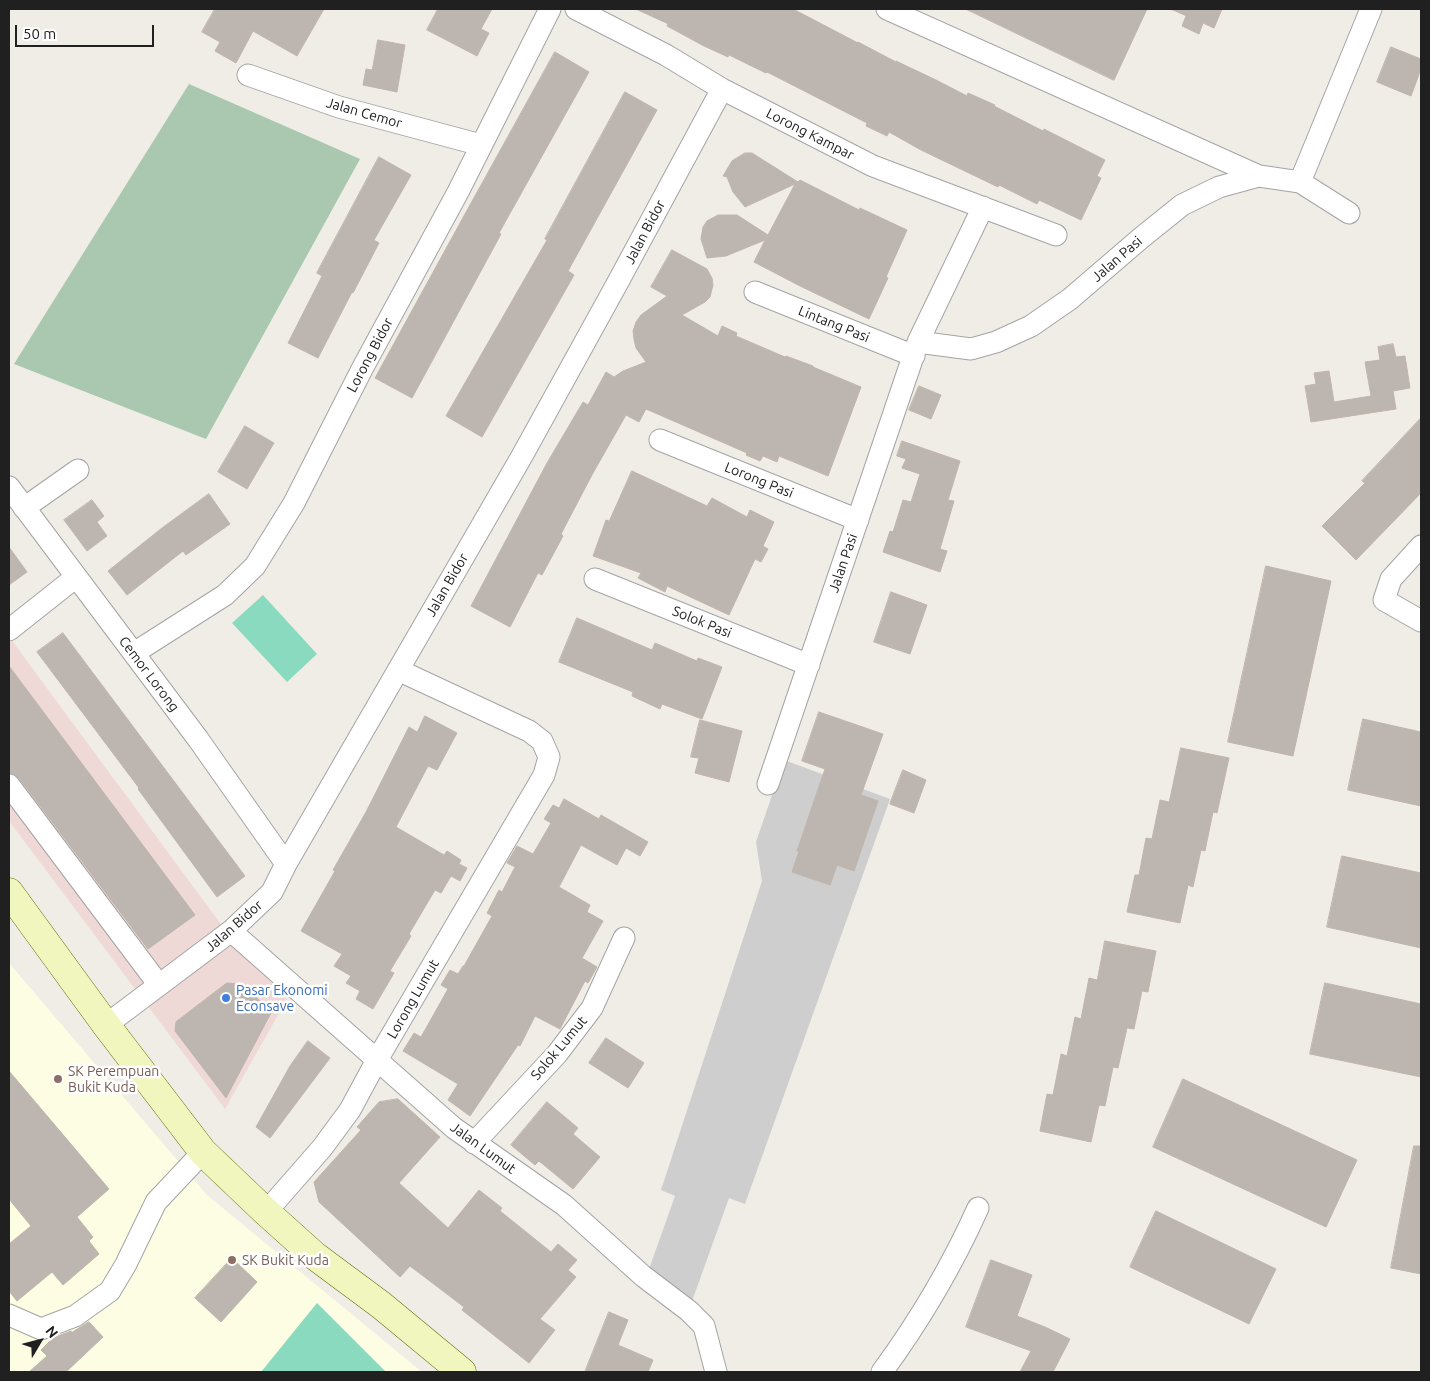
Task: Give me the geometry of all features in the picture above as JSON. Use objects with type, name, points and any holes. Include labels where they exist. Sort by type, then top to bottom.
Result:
[{"type":"street","name":"Lorong Bidor","points":[[134,653],[225,595],[255,566],[294,503],[362,369],[458,192],[550,9]]},
{"type":"street","name":"Lorong Kampar","points":[[576,9],[666,56],[722,89],[873,166],[1056,235]]},
{"type":"street","points":[[887,9],[1259,176],[1300,182],[1348,213]]},
{"type":"street","points":[[1300,182],[1371,9]]},
{"type":"street","name":"Jalan Cemor","points":[[248,75],[339,107],[482,145]]},
{"type":"street","name":"Jalan Bidor","points":[[106,1025],[232,931],[272,892],[286,864],[522,456],[722,89]]},
{"type":"street","name":"Jalan Pasi","points":[[916,349],[971,349],[996,342],[1031,326],[1070,299],[1182,205],[1219,187],[1259,176]]},
{"type":"street","name":"Jalan Pasi","points":[[768,784],[916,349],[983,207]]},
{"type":"street","name":"Lintang Pasi","points":[[755,292],[916,349]]},
{"type":"street","name":"Lorong Pasi","points":[[660,440],[858,520]]},
{"type":"street","points":[[24,508],[78,470]]},
{"type":"street","name":"Cemor Lorong","points":[[9,486],[198,738],[286,864]]},
{"type":"street","points":[[1421,546],[1391,579],[1384,600],[1421,621]]},
{"type":"street","points":[[9,630],[76,577]]},
{"type":"street","name":"Solok Pasi","points":[[594,579],[809,665]]},
{"type":"street","name":"Lorong Lumut","points":[[266,1212],[322,1148],[350,1110],[377,1060],[544,775],[549,757],[542,741],[529,731],[398,670]]},
{"type":"street","points":[[9,785],[160,986]]},
{"type":"street","points":[[9,892],[106,1025],[203,1152],[315,1256],[381,1305],[462,1372]]},
{"type":"street","name":"Jalan Lumut","points":[[232,931],[454,1128],[564,1205],[643,1276],[689,1311],[704,1326],[716,1372]]},
{"type":"street","name":"Solok Lumut","points":[[474,1143],[557,1054],[592,1008],[624,938]]},
{"type":"street","points":[[9,1315],[41,1329],[75,1316],[110,1290],[126,1264],[156,1202],[203,1152]]},
{"type":"street","points":[[882,1372],[906,1340],[938,1288],[960,1248],[978,1208]]},
{"type":"shaded area","points":[[189,84],[360,159],[206,439],[14,364]]},
{"type":"shaded area","points":[[10,638],[223,927],[291,992],[225,1109],[9,821]]},
{"type":"shaded area","points":[[784,760],[890,799],[745,1204],[729,1198],[691,1304],[643,1286],[675,1196],[661,1190],[762,881],[756,842]]},
{"type":"shaded area","name":"SK Perempuan Bukit Kuda","points":[[9,963],[207,1195],[422,1372],[9,1372]]},
{"type":"green space","points":[[263,595],[317,654],[287,682],[232,623]]},
{"type":"green space","points":[[317,1303],[386,1372],[261,1372]]},
{"type":"building","points":[[215,9],[324,9],[297,56],[253,31],[236,63],[215,51],[220,42],[202,32]]},
{"type":"building","points":[[438,9],[492,9],[481,29],[489,33],[477,56],[427,30]]},
{"type":"building","points":[[636,9],[793,9],[896,62],[967,96],[968,93],[995,105],[1043,131],[1044,129],[1105,160],[1097,176],[1101,178],[1081,220],[1039,200],[1037,204],[999,185],[998,187],[921,150],[889,132],[887,136],[866,126],[867,123],[767,72],[704,46],[667,26],[668,24]]},
{"type":"building","points":[[966,9],[1147,9],[1114,80]]},
{"type":"building","points":[[1171,9],[1222,9],[1214,28],[1203,23],[1199,34],[1182,26],[1186,16]]},
{"type":"building","points":[[378,40],[405,45],[397,92],[363,85],[366,69],[372,70]]},
{"type":"building","points":[[1391,47],[1421,59],[1421,69],[1411,96],[1377,82]]},
{"type":"building","points":[[555,52],[589,72],[499,233],[501,234],[412,398],[375,378]]},
{"type":"building","points":[[625,92],[657,110],[568,271],[574,275],[482,437],[446,416],[547,240],[545,239]]},
{"type":"building","points":[[745,153],[752,153],[798,182],[800,180],[859,210],[860,208],[907,230],[869,319],[754,262],[765,240],[726,256],[707,258],[701,239],[703,227],[707,221],[718,215],[737,215],[768,235],[795,184],[745,207],[733,192],[727,177],[723,176],[732,161]]},
{"type":"building","points":[[379,157],[411,175],[374,240],[379,243],[318,358],[288,343],[322,276],[317,273]]},
{"type":"building","points":[[672,250],[707,269],[712,278],[713,285],[710,297],[705,302],[682,315],[718,336],[722,326],[737,333],[736,336],[861,387],[828,476],[779,456],[777,462],[763,456],[760,461],[746,455],[747,453],[646,409],[639,422],[626,415],[593,473],[542,575],[538,573],[510,627],[471,606],[547,463],[583,402],[588,405],[606,372],[614,377],[623,371],[646,362],[636,348],[633,331],[641,315],[667,296],[651,287]]},
{"type":"building","points":[[1393,344],[1396,357],[1405,356],[1410,388],[1393,391],[1396,409],[1311,422],[1305,386],[1316,384],[1314,373],[1329,371],[1334,402],[1371,396],[1365,362],[1380,360],[1378,347]]},
{"type":"building","points":[[919,386],[941,395],[931,419],[909,410]]},
{"type":"building","points":[[1421,418],[1421,493],[1356,560],[1322,526],[1365,483],[1362,481]]},
{"type":"building","points":[[245,426],[274,443],[247,489],[218,472]]},
{"type":"building","points":[[902,441],[960,461],[948,500],[954,501],[940,549],[947,551],[940,572],[883,552],[890,531],[893,532],[903,500],[911,502],[920,474],[902,468],[906,459],[897,456]]},
{"type":"building","points":[[632,471],[707,506],[712,498],[747,517],[750,510],[774,522],[763,546],[768,549],[761,562],[755,559],[729,615],[667,586],[665,592],[638,578],[641,573],[593,556],[606,520],[609,521]]},
{"type":"building","points":[[209,494],[230,524],[186,555],[183,551],[127,595],[108,571]]},
{"type":"building","points":[[92,500],[104,516],[97,522],[107,536],[87,551],[64,520]]},
{"type":"building","points":[[9,547],[27,572],[9,585]]},
{"type":"building","points":[[1266,566],[1331,581],[1293,756],[1228,742]]},
{"type":"building","points":[[891,592],[927,605],[910,654],[874,642]]},
{"type":"building","points":[[577,618],[652,650],[655,643],[697,661],[698,658],[722,667],[702,719],[662,704],[660,709],[632,696],[633,692],[559,662]]},
{"type":"building","points":[[63,633],[245,876],[217,897],[139,788],[37,652]]},
{"type":"building","points":[[9,666],[195,915],[148,949],[19,778],[9,773]]},
{"type":"building","points":[[819,712],[883,734],[861,795],[878,801],[854,871],[837,865],[830,885],[792,872],[799,851],[797,851],[825,769],[802,761]]},
{"type":"building","points":[[425,716],[457,733],[437,770],[428,766],[396,827],[444,855],[447,851],[461,860],[459,864],[467,868],[460,881],[451,876],[441,893],[435,890],[409,934],[411,936],[390,971],[394,973],[373,1009],[356,999],[360,991],[346,983],[351,976],[334,966],[342,954],[301,931],[335,871],[333,870],[366,812],[409,727],[417,732]]},
{"type":"building","points":[[1363,719],[1421,732],[1421,806],[1348,790]]},
{"type":"building","points":[[700,720],[742,731],[729,782],[695,773],[699,758],[691,757]]},
{"type":"building","points":[[1181,748],[1229,758],[1217,813],[1213,812],[1205,851],[1201,850],[1193,887],[1188,885],[1180,923],[1127,912],[1135,875],[1139,875],[1146,838],[1152,839],[1160,800],[1169,802]]},
{"type":"building","points":[[903,770],[926,780],[914,813],[890,804]]},
{"type":"building","points":[[564,799],[599,819],[601,815],[648,842],[640,856],[626,848],[617,865],[581,845],[559,887],[590,905],[587,912],[603,921],[582,958],[597,967],[588,983],[585,981],[560,1029],[535,1016],[520,1046],[518,1045],[470,1116],[448,1100],[458,1084],[403,1051],[414,1033],[421,1037],[448,989],[441,985],[450,970],[458,974],[464,966],[492,916],[487,913],[499,890],[502,892],[515,867],[507,863],[517,846],[533,854],[551,823],[544,819],[553,805],[559,808]]},
{"type":"building","points":[[1342,856],[1421,873],[1421,948],[1327,927]]},
{"type":"building","points":[[1105,941],[1156,951],[1148,992],[1142,991],[1134,1029],[1127,1028],[1118,1068],[1113,1067],[1105,1106],[1099,1105],[1091,1142],[1040,1131],[1047,1094],[1053,1095],[1061,1054],[1067,1056],[1075,1017],[1081,1019],[1089,978],[1097,980]]},
{"type":"building","points":[[227,983],[240,984],[272,1011],[226,1098],[175,1031],[176,1022]]},
{"type":"building","points":[[1325,983],[1421,1004],[1421,1077],[1310,1054]]},
{"type":"building","points":[[606,1038],[644,1063],[628,1088],[589,1063]]},
{"type":"building","points":[[308,1041],[330,1058],[270,1138],[256,1127],[290,1066]]},
{"type":"building","points":[[9,1071],[109,1189],[77,1217],[93,1237],[89,1241],[99,1254],[63,1285],[52,1272],[17,1301],[9,1291],[9,1244],[31,1226],[9,1199]]},
{"type":"building","points":[[1183,1079],[1357,1160],[1326,1227],[1153,1147]]},
{"type":"building","points":[[398,1099],[440,1137],[399,1183],[448,1228],[479,1190],[502,1208],[500,1211],[551,1252],[558,1244],[577,1260],[568,1270],[576,1277],[540,1319],[555,1330],[529,1363],[462,1310],[464,1307],[410,1266],[400,1277],[319,1202],[314,1182],[361,1130],[357,1127],[379,1102]]},
{"type":"building","points":[[547,1102],[578,1128],[573,1134],[600,1157],[573,1189],[539,1161],[535,1165],[511,1145]]},
{"type":"building","points":[[1414,1146],[1421,1146],[1421,1274],[1391,1268]]},
{"type":"building","points":[[1156,1211],[1276,1269],[1249,1324],[1130,1267]]},
{"type":"building","points":[[232,1258],[257,1282],[221,1322],[195,1298]]},
{"type":"building","points":[[991,1260],[1032,1275],[1017,1316],[1070,1339],[1053,1372],[1020,1372],[1031,1351],[966,1327]]},
{"type":"building","points":[[609,1312],[628,1320],[618,1345],[653,1360],[648,1372],[585,1372]]},
{"type":"building","points":[[89,1322],[103,1337],[66,1372],[29,1372],[47,1356],[41,1350],[53,1338],[72,1332]]},
{"type":"place","name":"Pasar Ekonomi Econsave","points":[[226,998]]},
{"type":"place","name":"SK Perempuan Bukit Kuda","points":[[58,1079]]},
{"type":"place","name":"SK Bukit Kuda","points":[[232,1260]]}]
